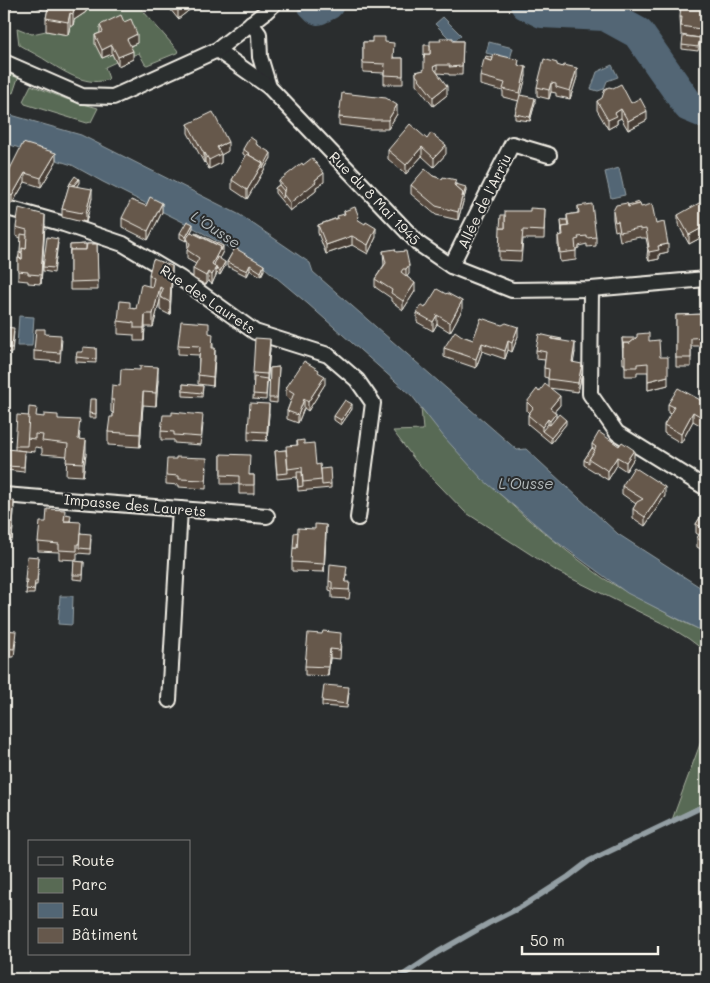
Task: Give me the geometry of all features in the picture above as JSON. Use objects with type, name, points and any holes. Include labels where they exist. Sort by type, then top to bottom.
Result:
[{"type":"street","points":[[4,62],[82,96],[113,97],[217,50],[274,4]]},
{"type":"street","name":"Rue du 8 Mai 1945","points":[[251,24],[259,34],[260,57],[269,87]]},
{"type":"street","name":"Rue du 8 Mai 1945","points":[[217,50],[269,87],[419,244],[451,266],[512,290],[591,289],[706,279]]},
{"type":"street","name":"Allée de l'Arrïu","points":[[451,266],[512,144],[549,155]]},
{"type":"street","name":"Rue des Laurets","points":[[4,207],[64,224],[123,244],[180,278],[256,332],[328,355],[357,380],[373,403],[358,518]]},
{"type":"street","points":[[591,289],[590,394],[617,433],[706,488]]},
{"type":"street","name":"Impasse des Laurets","points":[[4,495],[267,516]]},
{"type":"street","points":[[169,700],[180,509]]},
{"type":"green space","points":[[81,4],[137,4],[179,52],[147,65],[139,53],[131,56],[112,54],[116,62],[105,67],[109,79],[93,81],[71,75],[19,45],[17,28],[32,34],[46,31],[68,35],[74,20],[86,12]]},
{"type":"green space","points":[[4,72],[18,78],[13,93],[4,91]]},
{"type":"green space","points":[[31,85],[66,99],[98,108],[91,122],[87,123],[25,104],[23,101]]},
{"type":"green space","points":[[421,408],[493,488],[567,551],[603,578],[623,590],[706,632],[706,652],[668,626],[558,572],[465,512],[415,460],[393,431],[423,430]]},
{"type":"green space","points":[[706,728],[706,802],[672,820]]},
{"type":"water","points":[[443,17],[461,35],[453,42],[435,24]]},
{"type":"water","points":[[489,42],[513,48],[510,59],[486,53]]},
{"type":"water","points":[[612,65],[618,77],[607,81],[604,89],[598,91],[591,89],[597,72]]},
{"type":"water","name":"L'Ousse","points":[[4,113],[81,135],[240,215],[310,263],[313,272],[517,450],[526,449],[618,534],[706,591],[706,633],[627,593],[553,539],[482,479],[444,437],[412,396],[265,268],[185,223],[72,165],[4,143]]},
{"type":"water","points":[[619,168],[625,195],[611,198],[605,172]]},
{"type":"water","points":[[19,316],[34,317],[32,346],[17,346]]},
{"type":"water","points":[[60,596],[73,596],[72,625],[58,624]]},
{"type":"building","points":[[49,4],[79,4],[74,7],[73,14],[70,13],[68,22],[46,18]]},
{"type":"building","points":[[681,4],[703,7],[700,29],[681,26]]},
{"type":"building","points":[[121,15],[124,22],[131,19],[137,34],[127,39],[133,51],[118,57],[112,45],[102,50],[95,35],[103,32],[100,25]]},
{"type":"building","points":[[683,36],[700,38],[698,47],[682,45]]},
{"type":"building","points":[[372,37],[385,37],[385,42],[394,43],[393,58],[403,58],[403,76],[384,75],[385,64],[363,63],[363,42],[372,42]]},
{"type":"building","points":[[440,38],[453,38],[453,41],[463,41],[462,66],[449,67],[450,65],[437,65],[433,67],[447,86],[433,97],[416,75],[416,72],[424,70],[424,54],[430,54],[430,41],[441,41]]},
{"type":"building","points":[[424,45],[430,45],[430,54],[424,54]]},
{"type":"building","points":[[494,54],[519,60],[518,65],[526,67],[520,93],[503,89],[505,83],[480,76],[484,59],[492,61]]},
{"type":"building","points":[[486,56],[493,58],[492,61],[485,59]]},
{"type":"building","points":[[544,59],[563,67],[564,65],[577,68],[570,91],[556,87],[556,84],[551,83],[549,90],[537,87]]},
{"type":"building","points":[[621,84],[631,103],[640,98],[647,111],[628,121],[621,109],[615,113],[617,116],[608,120],[597,101],[602,98],[605,89]]},
{"type":"building","points":[[342,93],[386,98],[397,105],[388,120],[339,117]]},
{"type":"building","points":[[520,95],[535,98],[530,117],[515,114]]},
{"type":"building","points":[[213,112],[228,142],[217,147],[221,154],[209,160],[188,124]]},
{"type":"building","points":[[410,124],[427,139],[431,133],[446,145],[434,158],[422,147],[406,165],[388,150]]},
{"type":"building","points":[[250,137],[257,142],[256,144],[271,153],[263,168],[263,163],[243,149]]},
{"type":"building","points":[[23,143],[56,153],[41,178],[25,173],[12,196],[4,191],[4,181]]},
{"type":"building","points":[[247,154],[263,163],[247,190],[232,180]]},
{"type":"building","points":[[312,158],[324,173],[290,203],[283,194],[285,188],[279,181],[302,163],[303,165]]},
{"type":"building","points":[[425,169],[433,176],[456,180],[454,185],[463,193],[458,212],[436,206],[411,185]]},
{"type":"building","points":[[75,176],[79,179],[74,185],[70,183]]},
{"type":"building","points":[[456,184],[466,187],[463,197],[463,193],[455,186]]},
{"type":"building","points":[[706,184],[706,193],[701,185]]},
{"type":"building","points":[[69,185],[92,189],[86,213],[62,209]]},
{"type":"building","points":[[279,185],[284,191],[283,198],[275,188]]},
{"type":"building","points":[[150,197],[162,203],[148,231],[122,218],[131,200],[146,206]]},
{"type":"building","points":[[639,202],[640,204],[628,207],[628,205]]},
{"type":"building","points":[[701,202],[706,210],[706,231],[704,227],[689,235],[678,215]]},
{"type":"building","points":[[627,203],[628,207],[640,204],[641,207],[652,204],[656,224],[664,222],[668,244],[658,246],[659,250],[649,252],[646,229],[640,230],[640,228],[620,232],[618,221],[615,222],[613,211],[616,205]]},
{"type":"building","points":[[592,204],[596,237],[578,237],[579,239],[575,240],[576,251],[560,253],[558,236],[563,235],[562,227],[569,226],[567,215],[579,213],[578,206]]},
{"type":"building","points":[[355,207],[359,217],[357,219],[376,228],[368,245],[352,236],[326,245],[318,225],[338,218],[337,216],[345,214],[344,211]]},
{"type":"building","points":[[19,208],[45,215],[41,275],[18,271],[18,258],[22,259],[22,248],[26,249],[27,230],[16,227]]},
{"type":"building","points":[[530,208],[545,209],[544,231],[523,230],[521,252],[499,251],[500,228],[505,228],[505,211],[530,211]]},
{"type":"building","points":[[501,215],[505,215],[505,228],[500,228]]},
{"type":"building","points":[[561,220],[567,220],[568,226],[562,227],[562,231]]},
{"type":"building","points":[[187,221],[193,224],[186,237],[180,233]]},
{"type":"building","points":[[191,232],[221,247],[212,264],[216,267],[212,275],[208,272],[206,276],[193,269],[199,258],[187,250],[190,244],[187,238]]},
{"type":"building","points":[[195,232],[223,246],[221,251],[221,247]]},
{"type":"building","points":[[21,234],[27,235],[26,249],[22,248],[22,252],[20,252]]},
{"type":"building","points":[[47,237],[58,239],[54,268],[43,267]]},
{"type":"building","points":[[86,244],[86,250],[70,250],[70,245]]},
{"type":"building","points":[[87,244],[97,244],[98,281],[70,282],[70,250],[86,250]]},
{"type":"building","points":[[235,248],[264,265],[261,272],[250,265],[247,271],[227,262]]},
{"type":"building","points":[[395,249],[396,252],[406,251],[409,265],[401,272],[415,283],[403,301],[391,293],[392,290],[375,279],[386,263],[383,251]]},
{"type":"building","points":[[19,252],[22,253],[22,259],[19,258]]},
{"type":"building","points":[[217,257],[225,262],[220,271],[217,269],[217,271],[214,265]]},
{"type":"building","points":[[153,259],[172,266],[170,302],[160,297],[163,289],[160,287],[153,314],[145,314],[144,328],[134,328],[134,323],[118,321],[120,301],[130,302],[130,308],[136,309],[141,284],[152,287],[154,278],[149,274]]},
{"type":"building","points":[[437,289],[462,301],[450,323],[437,315],[433,322],[417,313],[421,305],[425,308]]},
{"type":"building","points":[[706,314],[706,337],[691,338],[691,358],[676,358],[676,315]]},
{"type":"building","points":[[481,318],[502,325],[506,323],[518,327],[512,343],[508,341],[505,351],[482,343],[476,359],[444,348],[455,331],[473,340]]},
{"type":"building","points":[[181,321],[209,323],[209,333],[213,334],[212,348],[215,348],[213,377],[198,375],[200,346],[178,345]]},
{"type":"building","points":[[4,327],[14,328],[12,348],[4,348]]},
{"type":"building","points":[[36,329],[45,329],[45,334],[61,335],[60,353],[34,351]]},
{"type":"building","points":[[649,333],[649,341],[659,340],[660,357],[668,357],[668,376],[648,381],[648,363],[637,364],[637,367],[625,367],[623,343],[630,343],[637,337],[637,334]]},
{"type":"building","points":[[539,334],[552,337],[551,339],[575,343],[572,362],[582,364],[578,383],[548,379],[549,369],[544,368],[546,352],[536,350]]},
{"type":"building","points":[[255,338],[270,339],[267,374],[253,373]]},
{"type":"building","points":[[622,338],[636,338],[630,343],[623,343],[623,348]]},
{"type":"building","points":[[83,347],[96,348],[96,359],[76,357],[77,352],[83,352]]},
{"type":"building","points":[[304,361],[325,376],[308,402],[304,399],[298,415],[287,411],[294,393],[286,388]]},
{"type":"building","points":[[140,366],[158,367],[156,393],[143,392],[140,434],[108,432],[110,417],[113,417],[114,400],[111,400],[112,385],[120,386],[121,369],[140,370]]},
{"type":"building","points":[[279,367],[277,398],[269,398],[270,368]]},
{"type":"building","points":[[4,372],[9,372],[5,424],[4,424]]},
{"type":"building","points":[[254,377],[267,379],[266,395],[253,394]]},
{"type":"building","points":[[183,384],[203,386],[202,393],[183,391]]},
{"type":"building","points":[[545,384],[560,396],[550,408],[556,413],[542,427],[528,415],[533,408],[527,402],[537,389],[539,392]]},
{"type":"building","points":[[678,388],[706,403],[705,419],[693,412],[681,434],[664,425],[674,407],[668,404]]},
{"type":"building","points":[[90,399],[96,399],[96,414],[89,413]]},
{"type":"building","points":[[345,400],[352,404],[341,420],[334,416]]},
{"type":"building","points":[[250,403],[269,404],[267,432],[248,431]]},
{"type":"building","points":[[29,407],[37,408],[36,416],[44,417],[44,414],[58,415],[58,419],[80,420],[78,439],[86,440],[83,463],[66,462],[68,444],[42,441],[43,435],[35,434],[35,439],[27,438]]},
{"type":"building","points":[[172,412],[203,415],[201,437],[174,435],[174,432],[161,431],[163,415],[172,415]]},
{"type":"building","points":[[559,414],[566,420],[551,438],[542,431]]},
{"type":"building","points":[[17,415],[29,416],[27,446],[15,446]]},
{"type":"building","points":[[599,432],[619,446],[622,442],[634,450],[626,462],[617,457],[608,471],[589,459],[596,447],[592,444]]},
{"type":"building","points":[[304,440],[304,444],[314,443],[316,465],[320,464],[322,480],[303,482],[302,467],[288,469],[286,446],[298,445],[297,441]]},
{"type":"building","points":[[592,448],[595,450],[589,459],[589,463],[584,460]]},
{"type":"building","points":[[7,449],[25,451],[24,467],[6,466]]},
{"type":"building","points":[[286,450],[288,473],[277,474],[275,451]]},
{"type":"building","points":[[221,454],[250,455],[249,475],[254,475],[254,485],[239,485],[239,476],[221,475]]},
{"type":"building","points":[[176,457],[207,458],[206,480],[179,479],[179,476],[166,475],[167,459],[176,459]]},
{"type":"building","points":[[634,467],[665,487],[645,517],[633,509],[637,502],[643,499],[622,486]]},
{"type":"building","points":[[330,468],[331,484],[322,485],[321,469]]},
{"type":"building","points":[[297,472],[302,472],[303,486],[298,487]]},
{"type":"building","points":[[4,500],[14,501],[12,531],[4,530]]},
{"type":"building","points":[[706,508],[706,544],[697,538],[703,528],[696,524]]},
{"type":"building","points":[[47,509],[65,510],[64,521],[81,522],[77,551],[59,550],[59,544],[38,542],[40,522],[46,522]]},
{"type":"building","points":[[65,514],[71,515],[70,521],[64,521]]},
{"type":"building","points":[[315,524],[326,525],[324,564],[292,562],[293,548],[297,548],[298,528],[315,529]]},
{"type":"building","points":[[298,532],[297,548],[293,548],[294,533]]},
{"type":"building","points":[[80,533],[91,534],[90,549],[79,548]]},
{"type":"building","points":[[27,556],[39,557],[37,581],[35,581],[34,590],[26,589]]},
{"type":"building","points":[[74,561],[84,562],[83,575],[73,575]]},
{"type":"building","points":[[330,564],[347,566],[345,582],[350,582],[349,590],[332,589],[332,582],[329,581]]},
{"type":"building","points":[[4,630],[16,631],[14,649],[4,648]]},
{"type":"building","points":[[323,631],[341,633],[340,650],[330,649],[328,667],[305,666],[308,633],[322,634]]},
{"type":"building","points":[[324,685],[349,687],[347,704],[322,701]]},
{"type":"waterway","points":[[313,4],[318,9],[328,4]]},
{"type":"waterway","points":[[526,4],[542,12],[605,15],[638,33],[689,106],[706,113]]},
{"type":"waterway","points":[[397,979],[438,952],[523,906],[589,861],[706,805]]}]
